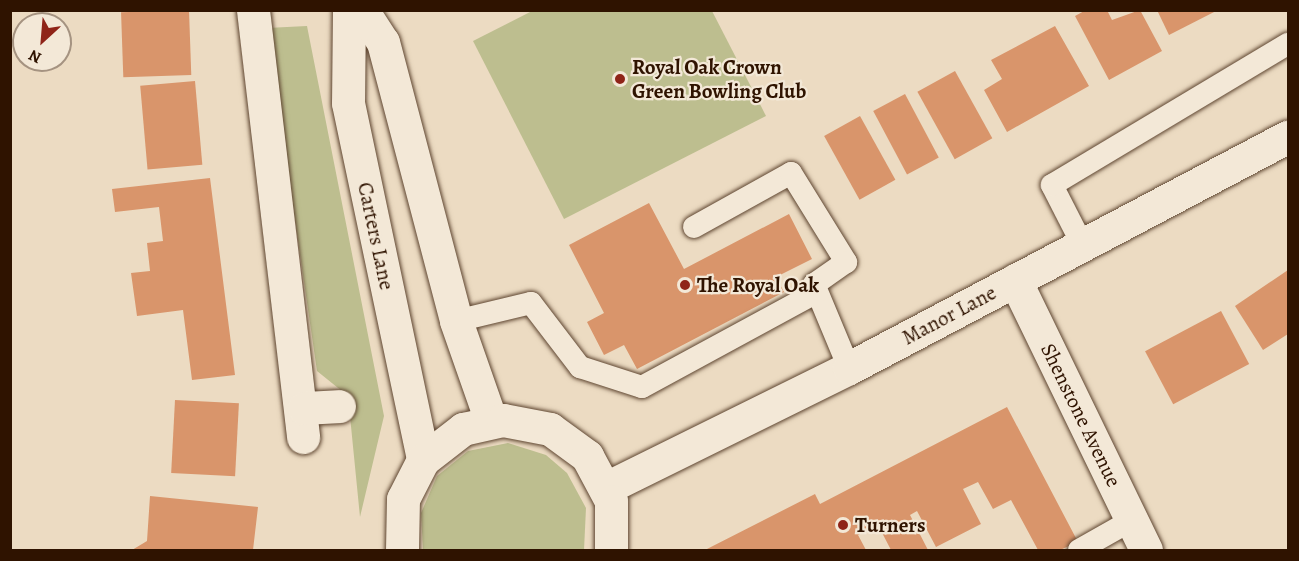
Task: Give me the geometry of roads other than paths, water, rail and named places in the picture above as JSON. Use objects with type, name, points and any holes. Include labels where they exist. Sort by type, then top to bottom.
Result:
[{"type":"street","name":"Carters Lane","points":[[349,10],[348,103],[423,460]]},
{"type":"street","points":[[362,10],[383,42],[456,321],[490,421]]},
{"type":"street","points":[[261,12],[303,422],[339,406]]},
{"type":"street","name":"Manor Lane","points":[[606,488],[849,368],[1015,280],[1081,242],[1288,137]]},
{"type":"street","name":"Shenstone Avenue","points":[[1015,280],[1146,550]]},
{"type":"street","points":[[402,550],[400,509],[423,460],[450,435],[490,421],[527,422],[560,434],[587,456],[606,488],[614,522],[611,550]]},
{"type":"lane","points":[[1081,242],[1052,185],[1288,44]]},
{"type":"lane","points":[[694,227],[791,173],[846,262],[814,284],[849,368]]},
{"type":"lane","points":[[456,321],[531,303],[580,367],[642,387],[817,292]]},
{"type":"lane","points":[[1079,550],[1132,520]]},
{"type":"place","name":"Royal Oak Crown Green Bowling Club","points":[[620,79]]},
{"type":"place","name":"The Royal Oak","points":[[685,285]]},
{"type":"place","name":"Turners","points":[[843,525]]}]
